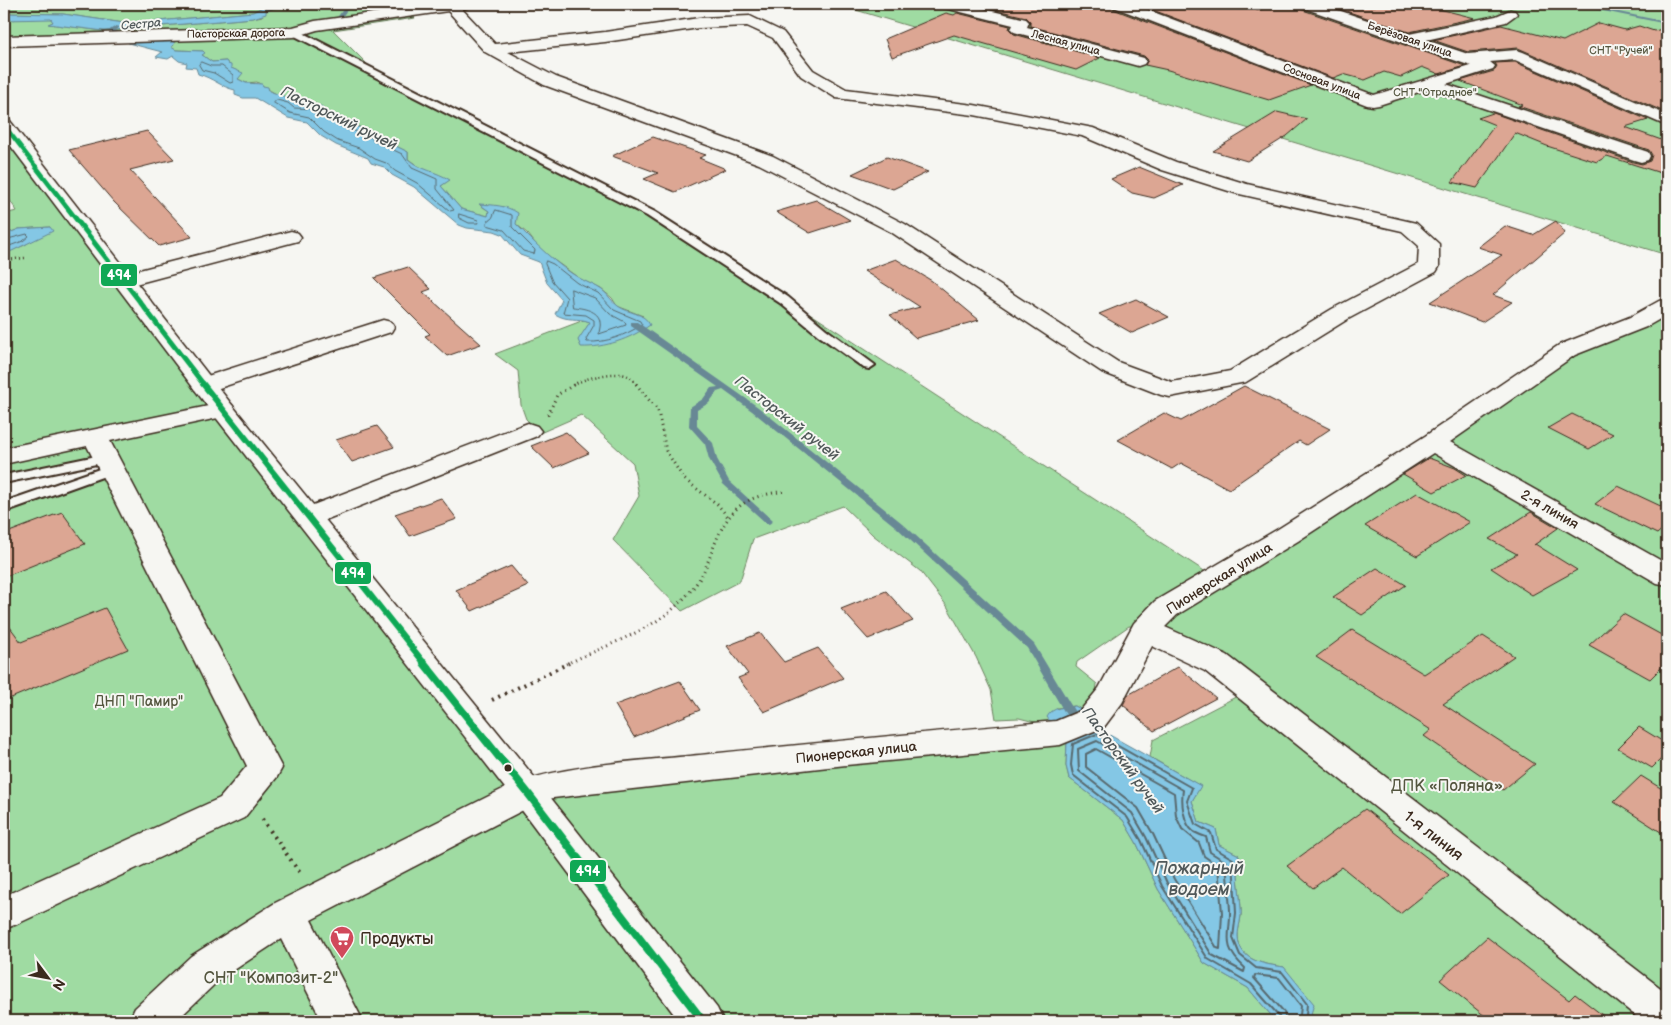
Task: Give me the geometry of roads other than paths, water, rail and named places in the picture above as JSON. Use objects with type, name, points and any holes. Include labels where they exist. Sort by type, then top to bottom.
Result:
[{"type":"street","name":"Лесная улица","points":[[946,4],[1021,22],[1019,29],[1138,61]]},
{"type":"street","name":"Сосновая улица","points":[[1119,4],[1373,101],[1487,66]]},
{"type":"street","name":"Берёзовая улица","points":[[1306,4],[1487,66]]},
{"type":"street","points":[[458,5],[491,49],[550,81],[766,160],[898,228],[1110,366],[1170,390],[1237,378],[1340,314],[1428,267],[1429,244],[1410,227],[1242,189],[1169,166],[1087,132],[974,110],[842,94],[807,73],[778,35],[750,21],[699,22],[605,37],[491,49]]},
{"type":"street","name":"Пасторская дорога","points":[[4,41],[133,35],[294,32],[315,26],[458,5]]},
{"type":"street","points":[[1408,39],[1501,19],[1510,14]]},
{"type":"street","points":[[1468,59],[1517,55],[1667,121]]},
{"type":"street","points":[[1429,84],[1641,156]]},
{"type":"street","points":[[4,125],[204,385],[528,792],[703,1021]]},
{"type":"street","points":[[124,281],[291,237]]},
{"type":"street","name":"Пионерская улица","points":[[149,1021],[205,968],[303,906],[528,792],[553,784],[679,770],[1060,733],[1092,719],[1111,695],[1145,630],[1166,608],[1288,535],[1432,442],[1567,350],[1660,318]]},
{"type":"street","points":[[204,385],[383,327]]},
{"type":"street","points":[[4,456],[104,455],[224,410]]},
{"type":"street","points":[[310,516],[528,431]]},
{"type":"street","name":"2-я линия","points":[[1432,442],[1667,576]]},
{"type":"street","points":[[4,913],[232,808],[266,768],[104,455]]},
{"type":"street","name":"1-я линия","points":[[1145,630],[1216,663],[1667,1018]]},
{"type":"street","points":[[303,906],[343,1021]]},
{"type":"lane","points":[[294,32],[651,214],[784,300],[822,332],[870,365]]},
{"type":"lane","points":[[4,479],[104,455]]},
{"type":"lane","points":[[4,507],[104,455]]},
{"type":"water","name":"Сестра","points":[[268,4],[286,4],[253,18],[104,31],[48,24],[53,22],[51,19],[4,20],[4,13],[63,14],[124,23],[138,23],[253,12]]},
{"type":"water","points":[[124,39],[170,40],[175,43],[171,47],[176,50],[203,51],[205,53],[202,55],[212,62],[226,61],[231,65],[231,68],[243,73],[238,79],[246,83],[262,84],[268,87],[269,91],[286,97],[295,103],[321,106],[325,112],[349,121],[349,125],[367,129],[378,137],[387,139],[388,142],[408,152],[408,159],[413,163],[450,180],[441,186],[461,209],[488,216],[489,211],[479,204],[504,207],[518,213],[516,224],[555,261],[572,274],[602,290],[622,309],[640,315],[650,325],[617,342],[581,347],[578,340],[590,322],[564,318],[555,314],[562,300],[547,283],[539,262],[520,255],[502,234],[459,225],[414,187],[392,175],[384,167],[371,163],[368,158],[336,145],[321,136],[307,122],[288,118],[255,98],[243,98],[235,95],[235,90],[198,74],[196,68],[186,67],[187,63],[179,61],[173,56],[168,59],[156,57],[162,52],[128,43]]},
{"type":"water","points":[[50,227],[53,231],[4,253],[4,235],[19,229]]},
{"type":"water","points":[[1075,706],[1084,711],[1054,727],[1047,717],[1049,713],[1056,709]]},
{"type":"water","name":"Пожарный водоем","points":[[1097,728],[1201,786],[1192,801],[1199,822],[1216,829],[1219,845],[1239,855],[1238,875],[1241,912],[1238,933],[1239,945],[1254,960],[1284,967],[1314,1004],[1311,1014],[1319,1021],[1276,1021],[1248,988],[1204,963],[1158,889],[1136,842],[1123,820],[1069,778],[1066,766],[1067,741]]},
{"type":"waterway","points":[[338,19],[349,4]]},
{"type":"waterway","points":[[1574,4],[1667,23]]},
{"type":"waterway","name":"Пасторский ручей","points":[[118,27],[110,31],[125,37]]},
{"type":"waterway","name":"Пасторский ручей","points":[[634,324],[755,409],[899,525],[1031,646],[1073,717]]},
{"type":"waterway","points":[[724,388],[714,390],[706,401],[693,409],[693,426],[709,443],[713,459],[726,482],[769,521]]},
{"type":"place","name":"Продукты","points":[[342,959]]},
{"type":"park label","name":"СНТ \"Ручей\"","points":[[1621,50]]},
{"type":"park label","name":"СНТ \"Отрадное\"","points":[[1435,92]]},
{"type":"park label","name":"ДНП \"Памир\"","points":[[139,701]]},
{"type":"park label","name":"ДПК «Поляна»","points":[[1447,785]]},
{"type":"park label","name":"СНТ \"Композит-2\"","points":[[271,977]]}]
